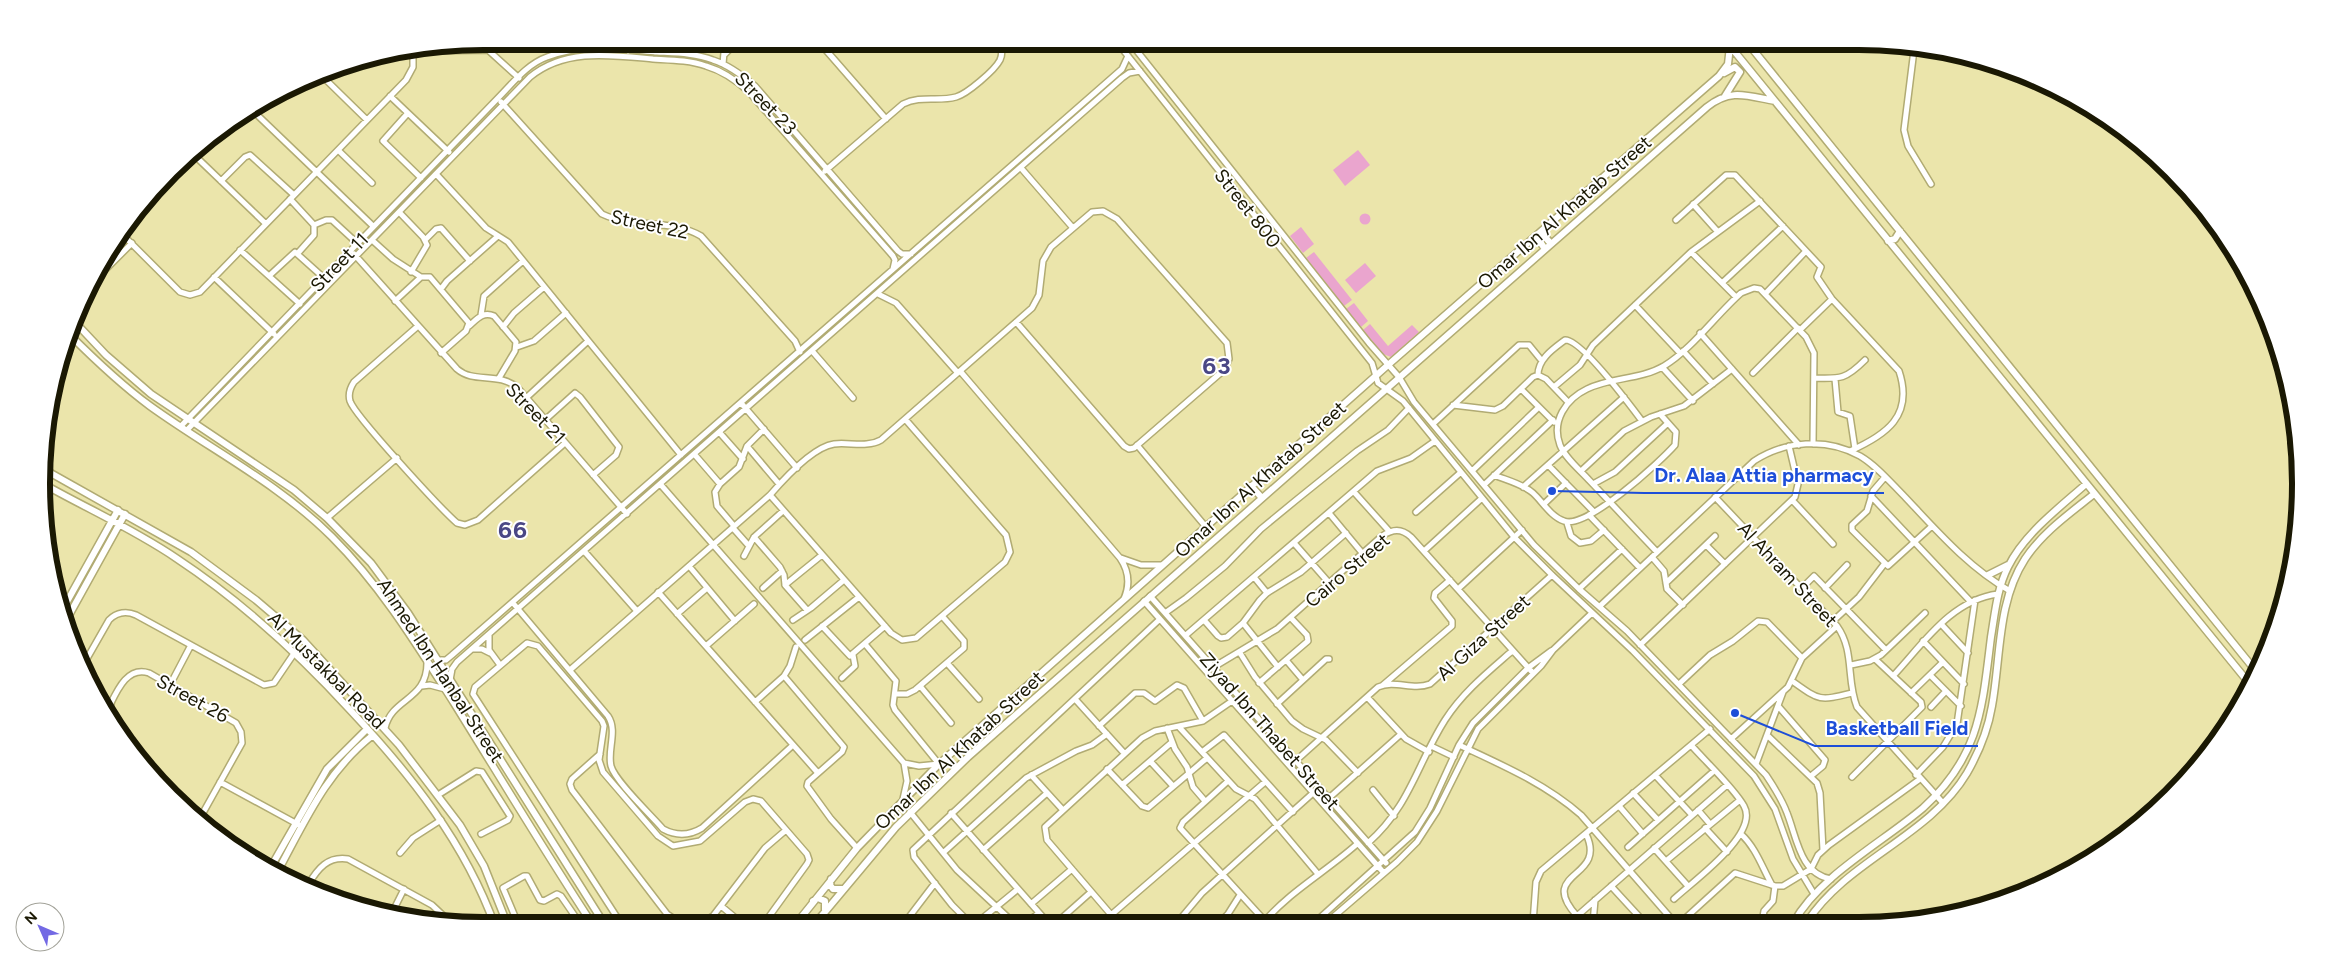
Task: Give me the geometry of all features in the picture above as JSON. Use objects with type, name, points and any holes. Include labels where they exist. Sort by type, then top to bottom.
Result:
[{"type":"street","points":[[488,50],[519,78]]},
{"type":"street","name":"Street 23","points":[[498,98],[539,60],[567,51],[577,50]]},
{"type":"street","name":"Street 23","points":[[628,50],[697,55],[723,64],[740,74],[755,86],[898,251],[907,255],[912,254]]},
{"type":"street","points":[[628,50],[628,57]]},
{"type":"street","points":[[723,64],[724,50]]},
{"type":"street","points":[[724,56],[730,50]]},
{"type":"street","points":[[826,50],[886,119]]},
{"type":"street","points":[[821,174],[903,104],[915,99],[952,98],[965,93],[1000,61],[1001,50]]},
{"type":"street","name":"Street 800","points":[[1123,50],[1367,356],[1374,366],[1380,385],[1407,405],[1481,499],[1514,537],[1710,728],[1747,768],[1768,795],[1778,816],[1793,859],[1814,894]]},
{"type":"street","name":"Street 800","points":[[1136,50],[1399,378],[1411,398],[1522,530],[1579,589],[1640,644],[1756,764],[1782,800],[1800,851],[1811,869]]},
{"type":"street","name":"Omar Ibn Al Khatab Street","points":[[801,917],[857,848],[938,764],[1388,365],[1719,76],[1728,64],[1728,50]]},
{"type":"street","points":[[1733,50],[2245,678]]},
{"type":"street","points":[[1753,50],[2251,666]]},
{"type":"street","points":[[1914,54],[1904,130],[1908,146],[1931,184]]},
{"type":"street","name":"Street 23","points":[[503,104],[537,72],[551,64],[588,55],[697,63],[725,74],[749,92],[893,256],[895,265],[893,269]]},
{"type":"street","points":[[127,238],[185,294],[190,295],[200,292],[410,74],[413,67],[413,56]]},
{"type":"street","points":[[437,660],[446,660],[452,656],[622,508],[1122,69],[1128,56]]},
{"type":"street","points":[[1719,76],[1734,67],[1740,70],[1739,75],[1725,96]]},
{"type":"street","points":[[450,680],[452,669],[457,662],[747,410],[1126,75],[1140,71]]},
{"type":"street","points":[[326,80],[367,120]]},
{"type":"street","points":[[1725,96],[1737,94],[1774,101]]},
{"type":"street","points":[[390,96],[453,156]]},
{"type":"street","name":"Omar Ibn Al Khatab Street","points":[[820,917],[910,812],[1005,723],[1707,107],[1725,96]]},
{"type":"street","name":"Street 22","points":[[498,98],[602,214],[615,220],[630,223],[680,227],[701,236],[795,341],[800,352]]},
{"type":"street","name":"Street 11","points":[[191,421],[200,406],[498,98]]},
{"type":"street","name":"Street 11","points":[[184,428],[206,411],[278,338],[503,104]]},
{"type":"street","points":[[408,113],[384,137],[383,141],[421,178]]},
{"type":"street","points":[[257,114],[373,226]]},
{"type":"street","points":[[1187,131],[1195,125]]},
{"type":"street","points":[[1052,131],[1056,137]]},
{"type":"street","points":[[338,150],[372,183]]},
{"type":"street","points":[[221,181],[245,157],[250,155],[292,197],[314,226],[314,235],[298,253]]},
{"type":"street","points":[[198,158],[266,224]]},
{"type":"street","points":[[1021,168],[1073,228]]},
{"type":"street","points":[[436,174],[481,223],[508,242],[681,456]]},
{"type":"street","points":[[1676,220],[1730,174],[1738,177],[1821,267],[1817,277],[1832,299],[1899,371],[1903,382],[1902,406],[1891,426],[1882,434],[1852,450]]},
{"type":"street","points":[[1554,387],[1580,365],[1593,345],[1691,252],[1760,201]]},
{"type":"street","points":[[1694,204],[1718,232]]},
{"type":"street","points":[[570,670],[770,495],[797,468],[828,446],[877,442],[1032,308],[1037,300],[1046,254],[1092,212],[1103,211],[1113,215],[1229,348],[1229,360],[1224,370],[1132,449],[1124,446],[1016,322]]},
{"type":"street","points":[[399,212],[426,240]]},
{"type":"street","points":[[314,226],[326,220],[332,220],[357,243]]},
{"type":"street","points":[[1722,283],[1783,226]]},
{"type":"street","points":[[411,272],[416,261],[425,250],[426,240],[440,228],[470,260]]},
{"type":"street","points":[[1888,241],[1897,237],[1900,231]]},
{"type":"street","points":[[1538,234],[1548,247]]},
{"type":"street","points":[[441,289],[447,280],[498,236]]},
{"type":"street","points":[[372,240],[411,272],[421,277],[430,277],[468,320],[469,326]]},
{"type":"street","points":[[108,267],[132,243]]},
{"type":"street","points":[[1899,254],[1902,246],[1911,245]]},
{"type":"street","points":[[240,250],[300,304]]},
{"type":"street","name":"Street 21","points":[[351,250],[456,369],[466,375],[499,378],[512,384],[546,420],[627,514]]},
{"type":"street","points":[[1766,293],[1806,251]]},
{"type":"street","points":[[1691,252],[1736,297]]},
{"type":"street","points":[[269,276],[292,253],[298,253],[324,278]]},
{"type":"street","points":[[481,315],[484,296],[523,261]]},
{"type":"street","points":[[214,277],[278,338]]},
{"type":"street","points":[[395,301],[421,277]]},
{"type":"street","points":[[504,327],[514,313],[544,287]]},
{"type":"street","points":[[1657,552],[1564,451],[1560,444],[1558,426],[1562,410],[1568,402],[1587,389],[1662,367],[1682,352],[1736,297],[1747,289],[1754,288],[1766,293],[1811,344],[1814,353],[1815,378],[1813,444]]},
{"type":"street","points":[[878,294],[896,303],[959,372],[1120,558],[1126,568],[1128,581],[1124,600]]},
{"type":"street","points":[[1753,373],[1832,299]]},
{"type":"street","points":[[1635,305],[1713,384]]},
{"type":"street","points":[[499,378],[517,347],[534,341],[566,313]]},
{"type":"street","points":[[442,353],[481,315],[490,314],[514,338],[517,347]]},
{"type":"street","points":[[418,326],[362,374],[354,382],[349,394],[352,405],[396,458],[457,523],[465,525],[478,520],[565,443]]},
{"type":"street","name":"Ahmed Ibn Hanbal Street","points":[[79,327],[150,394],[272,473],[327,518],[370,563],[408,613],[600,917]]},
{"type":"street","points":[[828,327],[833,334]]},
{"type":"street","points":[[1700,333],[1799,445]]},
{"type":"street","name":"Ahmed Ibn Hanbal Street","points":[[75,339],[121,384],[257,476],[306,513],[357,563],[400,619],[587,917]]},
{"type":"street","points":[[1538,375],[1542,360],[1568,340],[1588,355],[1642,420]]},
{"type":"street","points":[[526,398],[588,341]]},
{"type":"street","points":[[1433,424],[1518,345],[1529,346],[1542,360]]},
{"type":"street","points":[[813,352],[853,398]]},
{"type":"street","points":[[1815,378],[1836,379],[1848,376],[1865,360]]},
{"type":"street","points":[[1662,367],[1693,401]]},
{"type":"street","points":[[1581,471],[1615,437],[1642,420],[1676,410],[1693,401],[1732,369]]},
{"type":"street","points":[[1453,405],[1487,411],[1496,410],[1533,377],[1538,375],[1542,376],[1568,402]]},
{"type":"street","points":[[1836,379],[1838,412],[1850,416],[1852,450]]},
{"type":"street","points":[[1521,389],[1558,426]]},
{"type":"street","points":[[546,420],[575,393],[580,397],[619,447],[616,455],[593,475]]},
{"type":"street","points":[[1523,487],[1624,397]]},
{"type":"street","points":[[1166,613],[1225,566],[1261,529],[1357,451],[1388,430],[1411,398]]},
{"type":"street","points":[[741,403],[797,468]]},
{"type":"street","points":[[200,406],[206,411]]},
{"type":"street","points":[[1472,471],[1539,407]]},
{"type":"street","points":[[1494,475],[1532,492],[1561,520],[1573,522],[1592,514],[1610,502],[1675,445],[1676,432],[1660,414]]},
{"type":"street","points":[[770,495],[885,626],[898,638],[911,639],[942,616],[1005,562],[1010,552],[1010,546],[1006,535],[905,419]]},
{"type":"street","points":[[1484,485],[1553,420]]},
{"type":"street","points":[[1593,484],[1615,472],[1668,423]]},
{"type":"street","points":[[749,546],[715,502],[715,492],[720,484],[738,467],[747,446],[764,430]]},
{"type":"street","points":[[720,433],[743,459]]},
{"type":"street","points":[[1186,635],[1377,471],[1402,462],[1435,441]]},
{"type":"street","points":[[1600,606],[1754,461],[1772,451],[1790,446],[1813,444],[1852,450],[1869,462],[1964,557],[2000,586],[2010,591]]},
{"type":"street","points":[[1137,445],[1206,527]]},
{"type":"street","points":[[747,446],[780,484]]},
{"type":"street","points":[[1640,644],[1792,500],[1797,493],[1798,484],[1790,446]]},
{"type":"street","points":[[695,455],[720,484]]},
{"type":"street","points":[[327,518],[396,458]]},
{"type":"street","points":[[1548,465],[1604,530],[1640,568]]},
{"type":"street","name":"Al Mustakbal Road","points":[[50,473],[191,552],[256,600],[303,640],[377,719],[423,774],[460,825],[480,859],[504,917]]},
{"type":"street","points":[[1416,512],[1460,473]]},
{"type":"street","points":[[1885,477],[1874,488],[1867,511],[1852,525],[1851,529],[1885,564],[1890,566],[1932,526]]},
{"type":"street","points":[[1544,504],[1566,484]]},
{"type":"street","points":[[1798,917],[1814,894],[1831,879],[1936,796],[1963,760],[1979,720],[1998,594],[2009,564],[2031,536],[2086,484]]},
{"type":"street","points":[[661,485],[904,763],[907,781],[903,799]]},
{"type":"street","points":[[1251,486],[1262,498]]},
{"type":"street","name":"Al Mustakbal Road","points":[[50,488],[156,545],[206,578],[251,613],[295,652],[368,729],[441,820],[471,868],[491,917]]},
{"type":"street","points":[[1354,492],[1389,531]]},
{"type":"street","points":[[1811,917],[1821,903],[1838,886],[1943,804],[1966,776],[1978,754],[1986,730],[1992,705],[2010,591],[2024,560],[2055,525],[2094,494]]},
{"type":"street","points":[[1871,496],[1973,601]]},
{"type":"street","name":"Al Ahram Street","points":[[1715,497],[1835,623],[1847,643],[1851,665],[1852,693],[1860,714],[1888,742],[1943,804]]},
{"type":"street","points":[[1424,551],[1481,499]]},
{"type":"street","points":[[1792,500],[1833,544]]},
{"type":"street","points":[[67,602],[118,510]]},
{"type":"street","points":[[744,556],[754,538],[783,511]]},
{"type":"street","points":[[1329,513],[1363,554]]},
{"type":"street","points":[[70,613],[125,514]]},
{"type":"street","points":[[1567,522],[1571,536],[1580,543],[1591,541],[1604,530]]},
{"type":"street","name":"Cairo Street","points":[[1207,671],[1258,642],[1291,618],[1389,531],[1401,530],[1424,551],[1533,673]]},
{"type":"street","points":[[1458,589],[1522,530]]},
{"type":"street","points":[[1204,620],[1221,638],[1227,637],[1243,623],[1267,593],[1291,580],[1346,533]]},
{"type":"street","points":[[1666,583],[1715,536]]},
{"type":"street","points":[[754,538],[782,571],[785,585],[807,610]]},
{"type":"street","points":[[1294,543],[1330,584]]},
{"type":"street","points":[[1706,544],[1725,564]]},
{"type":"street","points":[[1579,589],[1622,549]]},
{"type":"street","points":[[584,551],[637,611]]},
{"type":"street","points":[[785,585],[822,555]]},
{"type":"street","points":[[1652,557],[1664,571],[1668,590],[1683,605]]},
{"type":"street","points":[[1120,558],[1141,566],[1162,565]]},
{"type":"street","points":[[1732,738],[1783,692],[1792,681],[1802,658],[1835,623],[1885,564]]},
{"type":"street","points":[[1988,575],[2009,564]]},
{"type":"street","points":[[1825,588],[1847,565]]},
{"type":"street","points":[[689,566],[735,621]]},
{"type":"street","points":[[763,588],[782,571]]},
{"type":"street","name":"Al Giza Street","points":[[1382,685],[1391,684],[1417,688],[1430,684],[1552,575]]},
{"type":"street","points":[[1802,588],[1814,576],[1886,650]]},
{"type":"street","points":[[1254,577],[1267,593]]},
{"type":"street","points":[[793,620],[844,580]]},
{"type":"street","points":[[1290,766],[1367,697],[1452,626],[1452,621],[1434,598],[1435,593],[1450,580]]},
{"type":"street","points":[[677,614],[707,588]]},
{"type":"street","points":[[658,592],[818,773]]},
{"type":"street","points":[[1893,676],[1940,624],[1973,601],[1998,594]]},
{"type":"street","name":"Ziyad Ibn Thabet Street","points":[[1150,596],[1215,667],[1390,868]]},
{"type":"street","points":[[805,640],[859,597]]},
{"type":"street","name":"Ziyad Ibn Thabet Street","points":[[1144,601],[1357,844],[1384,872]]},
{"type":"street","points":[[1686,917],[1735,873],[1783,886],[1811,869],[1823,850],[1918,777],[1949,740],[1957,724],[1964,684],[1973,601]]},
{"type":"street","points":[[513,603],[610,719],[612,726],[610,762],[614,774],[663,829],[668,832],[686,834],[702,828],[793,745]]},
{"type":"street","points":[[706,646],[754,604]]},
{"type":"street","points":[[2193,613],[2200,611],[2203,606]]},
{"type":"street","points":[[87,658],[110,620],[122,613],[136,615],[268,686],[274,683],[295,652]]},
{"type":"street","points":[[400,619],[408,613]]},
{"type":"street","points":[[1333,917],[1390,868],[1412,846],[1431,822],[1467,748],[1485,721],[1553,650],[1592,613]]},
{"type":"street","points":[[1851,665],[1875,659],[1925,613]]},
{"type":"street","points":[[895,694],[910,693],[964,648],[965,644],[942,616]]},
{"type":"street","points":[[1259,683],[1306,643],[1308,638],[1291,618]]},
{"type":"street","points":[[2203,626],[2206,619],[2213,618]]},
{"type":"street","points":[[965,917],[913,854],[915,848],[1160,619]]},
{"type":"street","points":[[1678,684],[1710,655],[1758,621],[1767,622],[1802,658]]},
{"type":"street","points":[[1243,623],[1278,667]]},
{"type":"street","points":[[1940,624],[1968,653]]},
{"type":"street","points":[[822,626],[848,655],[853,655],[885,626]]},
{"type":"street","points":[[490,634],[488,646],[490,653]]},
{"type":"street","points":[[1923,641],[1964,684]]},
{"type":"street","points":[[617,917],[473,694],[475,687],[523,644],[531,642],[538,646],[602,720],[604,726],[600,754],[603,772],[660,838],[670,845],[679,846],[700,842],[745,802],[753,799],[761,802],[807,854],[809,860],[769,917]]},
{"type":"street","points":[[865,644],[895,680],[895,710],[938,764]]},
{"type":"street","points":[[170,685],[191,645]]},
{"type":"street","points":[[755,702],[784,676],[790,666],[796,647]]},
{"type":"street","points":[[473,649],[482,649],[490,653],[500,665]]},
{"type":"street","points":[[1320,917],[1406,842],[1423,820],[1460,745],[1481,714],[1528,668],[1553,650]]},
{"type":"street","points":[[1368,843],[1394,816],[1407,797],[1431,746],[1458,701],[1478,680],[1512,651]]},
{"type":"street","points":[[1240,653],[1259,683],[1296,725],[1322,737],[1358,773]]},
{"type":"street","points":[[842,678],[855,665],[853,655]]},
{"type":"street","points":[[452,656],[457,662]]},
{"type":"street","points":[[1277,704],[1329,659]]},
{"type":"street","points":[[1852,777],[1922,706],[1875,659]]},
{"type":"street","points":[[1286,660],[1303,680]]},
{"type":"street","points":[[384,728],[389,716],[422,686],[426,676],[427,661]]},
{"type":"street","points":[[1911,693],[1943,662]]},
{"type":"street","points":[[947,663],[978,699]]},
{"type":"street","name":"Street 26","points":[[111,704],[125,680],[135,672],[148,673],[228,717],[239,727],[242,743],[203,813]]},
{"type":"street","points":[[1930,675],[1961,706]]},
{"type":"street","points":[[784,676],[844,746],[842,752],[808,782],[807,788],[857,848]]},
{"type":"street","points":[[330,688],[340,679]]},
{"type":"street","points":[[1792,681],[1815,698],[1821,699],[1852,693]]},
{"type":"street","points":[[422,686],[430,685],[445,689]]},
{"type":"street","points":[[1099,726],[1135,693],[1144,693],[1155,701],[1177,685],[1184,688],[1203,720]]},
{"type":"street","points":[[920,686],[951,723]]},
{"type":"street","points":[[1931,707],[1946,691]]},
{"type":"street","points":[[1756,764],[1783,692]]},
{"type":"street","points":[[1367,697],[1412,744],[1429,752]]},
{"type":"street","points":[[1075,698],[1124,753]]},
{"type":"street","points":[[1232,701],[1203,720],[1148,734],[1124,753],[1047,823],[1044,836],[1111,915],[1265,782]]},
{"type":"street","points":[[1006,703],[1015,714]]},
{"type":"street","points":[[1778,706],[1824,758],[1825,764],[1811,776]]},
{"type":"street","points":[[997,712],[1003,716],[1005,723]]},
{"type":"street","points":[[1702,721],[1709,715]]},
{"type":"street","points":[[377,719],[389,716]]},
{"type":"street","points":[[1179,727],[1228,781],[1240,792],[1249,795],[1258,802],[1318,874]]},
{"type":"street","points":[[1166,728],[1171,743],[1190,773],[1193,788],[1205,801]]},
{"type":"street","points":[[1533,917],[1532,909],[1538,876],[1710,728]]},
{"type":"street","points":[[273,862],[327,769],[368,729]]},
{"type":"street","points":[[944,852],[1031,775],[1076,751],[1092,746],[1107,734]]},
{"type":"street","points":[[1329,798],[1401,734]]},
{"type":"street","points":[[281,866],[336,770],[373,735]]},
{"type":"street","points":[[1202,752],[1224,735],[1293,812]]},
{"type":"street","points":[[1767,735],[1811,776],[1819,788],[1823,850]]},
{"type":"street","points":[[1122,785],[1171,743]]},
{"type":"street","points":[[1460,745],[1554,793],[1581,815],[1670,917]]},
{"type":"street","points":[[1674,899],[1726,852],[1741,834],[1747,816],[1740,800],[1691,745]]},
{"type":"street","points":[[1431,746],[1454,757]]},
{"type":"street","points":[[487,756],[494,752]]},
{"type":"street","points":[[600,754],[572,779],[570,787],[594,822],[622,854],[667,914],[672,917]]},
{"type":"street","points":[[1107,768],[1145,808],[1150,806],[1207,758]]},
{"type":"street","points":[[1150,761],[1173,786]]},
{"type":"street","points":[[904,763],[919,766],[938,764]]},
{"type":"street","points":[[438,795],[476,771],[482,772],[510,816],[508,820],[482,834]]},
{"type":"street","points":[[1628,847],[1714,771]]},
{"type":"street","points":[[413,783],[423,774]]},
{"type":"street","points":[[1031,775],[1062,809]]},
{"type":"street","points":[[1655,775],[1692,815]]},
{"type":"street","points":[[1228,781],[1180,825],[1181,831],[1260,917]]},
{"type":"street","points":[[220,782],[302,826]]},
{"type":"street","points":[[1586,834],[1590,844],[1591,855],[1586,865],[1568,880],[1564,889],[1567,903],[1577,916],[1726,785]]},
{"type":"street","points":[[1373,790],[1394,816]]},
{"type":"street","points":[[983,850],[1047,793]]},
{"type":"street","points":[[1182,917],[1202,893],[1314,793]]},
{"type":"street","points":[[1633,793],[1658,820]]},
{"type":"street","points":[[1666,861],[1740,800]]},
{"type":"street","points":[[1618,806],[1643,834]]},
{"type":"street","points":[[1698,810],[1710,824]]},
{"type":"street","points":[[910,812],[957,870],[1008,917]]},
{"type":"street","points":[[951,813],[1043,917]]},
{"type":"street","points":[[400,853],[413,838],[441,820]]},
{"type":"street","points":[[1705,828],[1726,852]]},
{"type":"street","points":[[711,917],[767,846],[786,830]]},
{"type":"street","points":[[1741,834],[1756,852],[1760,864],[1774,885],[1773,901],[1764,911],[1763,917]]},
{"type":"street","points":[[1268,917],[1276,908],[1357,844]]},
{"type":"street","points":[[1654,848],[1688,886]]},
{"type":"street","points":[[311,881],[325,863],[344,858],[356,862],[404,889],[432,906],[442,915]]},
{"type":"street","points":[[1811,869],[1816,875],[1831,879]]},
{"type":"street","points":[[1032,904],[1072,870]]},
{"type":"street","points":[[515,917],[503,891],[504,886],[524,876],[527,876],[540,900],[560,895],[575,917]]},
{"type":"street","points":[[831,878],[831,887],[838,890],[842,889]]},
{"type":"street","points":[[909,917],[935,883]]},
{"type":"street","points":[[1611,886],[1638,916]]},
{"type":"street","points":[[395,908],[404,889]]},
{"type":"street","points":[[984,917],[1018,889]]},
{"type":"street","points":[[1063,917],[1091,892]]},
{"type":"street","points":[[1225,917],[1240,895]]},
{"type":"street","points":[[812,902],[822,899],[826,904],[824,911]]},
{"type":"street","points":[[1593,917],[1595,900]]},
{"type":"street","points":[[721,906],[734,917]]},
{"type":"street","points":[[1033,917],[1039,912]]},
{"type":"shaded area","points":[[1358,150],[1370,165],[1345,186],[1333,170]]},
{"type":"shaded area","points":[[1365,213],[1371,219],[1365,225],[1359,219]]},
{"type":"shaded area","points":[[1301,227],[1314,244],[1303,253],[1290,236]]},
{"type":"shaded area","points":[[1314,252],[1352,300],[1344,306],[1306,258]]},
{"type":"shaded area","points":[[1365,263],[1376,276],[1356,293],[1345,280]]},
{"type":"shaded area","points":[[1354,303],[1368,321],[1361,327],[1346,309]]},
{"type":"shaded area","points":[[1370,324],[1388,346],[1412,325],[1419,332],[1391,357],[1383,354],[1363,330]]},
{"type":"place","name":"Dr. Alaa Attia pharmacy","points":[[1552,491]]},
{"type":"place","name":"Basketball Field","points":[[1735,713]]},
{"type":"district","name":"63","points":[[1217,366]]},
{"type":"district","name":"66","points":[[513,530]]}]
